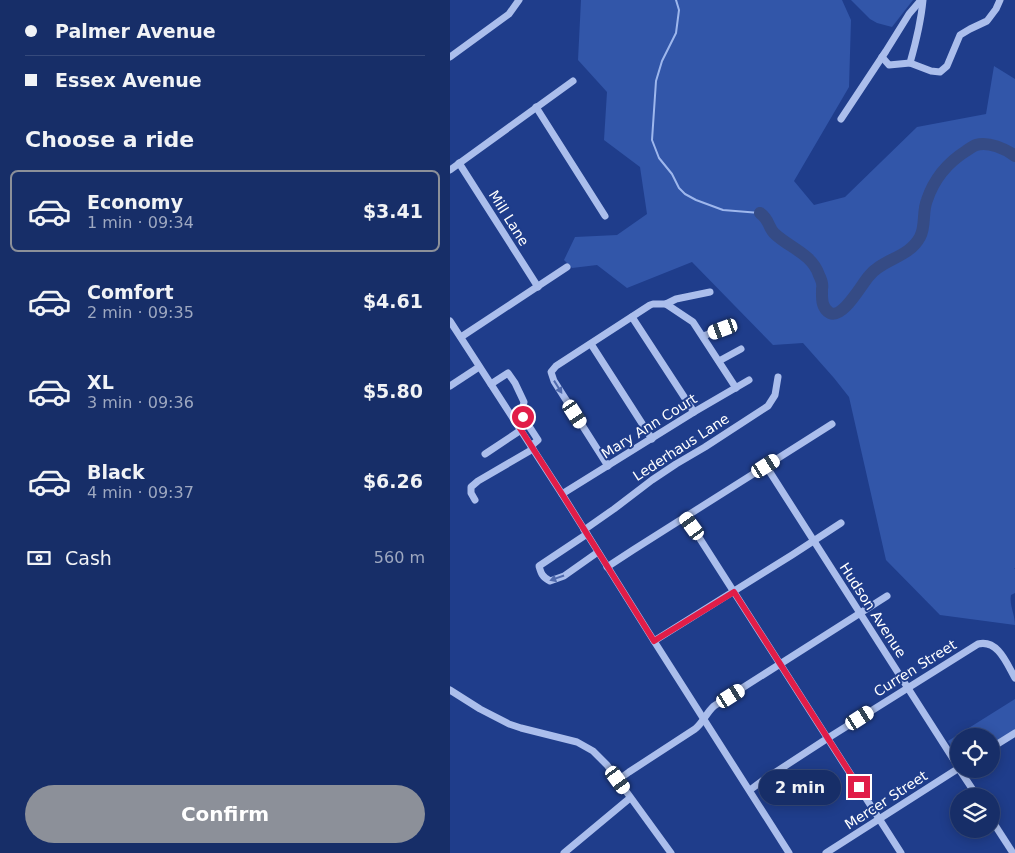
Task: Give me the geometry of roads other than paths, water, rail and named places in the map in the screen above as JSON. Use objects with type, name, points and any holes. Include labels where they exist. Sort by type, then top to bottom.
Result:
[{"type":"street","points":[[450,57],[509,14],[519,0]]},
{"type":"street","points":[[841,119],[908,14],[922,0]]},
{"type":"street","points":[[910,63],[922,12],[922,0]]},
{"type":"street","points":[[884,54],[889,65],[910,63],[930,71],[940,72],[947,66],[960,35],[987,21],[996,10],[1000,0]]},
{"type":"street","points":[[450,170],[573,81]]},
{"type":"street","points":[[536,107],[605,216]]},
{"type":"street","name":"Mill Lane","points":[[459,163],[538,287]]},
{"type":"street","points":[[461,337],[567,267]]},
{"type":"street","points":[[608,466],[554,381],[551,372],[556,366],[652,304],[666,304],[676,299],[710,292]]},
{"type":"street","points":[[666,304],[693,322],[736,388]]},
{"type":"street","points":[[632,317],[694,412]]},
{"type":"street","points":[[450,320],[789,853]]},
{"type":"street","points":[[703,336],[723,329]]},
{"type":"street","points":[[590,344],[652,439]]},
{"type":"street","points":[[719,361],[741,350]]},
{"type":"street","points":[[450,386],[480,367]]},
{"type":"street","points":[[475,500],[471,492],[472,487],[478,481],[532,448],[538,440],[523,417],[524,402],[515,383],[508,374],[491,384]]},
{"type":"street","name":"Lederhaus Lane","points":[[598,552],[564,576],[550,581],[544,578],[540,572],[539,566],[631,496],[660,475],[768,406],[775,395],[778,377]]},
{"type":"street","name":"Mary Ann Court","points":[[562,494],[749,380]]},
{"type":"street","points":[[516,422],[523,417]]},
{"type":"street","points":[[608,567],[832,424]]},
{"type":"street","points":[[485,454],[520,430]]},
{"type":"street","name":"Hudson Avenue","points":[[766,466],[950,754]]},
{"type":"street","points":[[686,517],[901,853]]},
{"type":"street","points":[[654,641],[841,523]]},
{"type":"street","points":[[618,780],[699,726],[714,706],[887,596]]},
{"type":"street","name":"Curren Street","points":[[750,790],[770,775],[969,649],[983,643],[992,645],[1002,656],[1015,678]]},
{"type":"street","points":[[450,690],[509,724],[570,740],[585,746],[601,758],[671,853]]},
{"type":"street","points":[[1000,742],[1015,733]]},
{"type":"street","name":"Mercer Street","points":[[826,853],[950,774]]},
{"type":"street","points":[[564,853],[630,798]]},
{"type":"street","points":[[1000,833],[1013,853]]},
{"type":"waterway","points":[[676,0],[679,10],[676,33],[662,61],[656,81],[652,140],[659,158],[672,174],[679,188],[696,200],[723,210],[760,213]]},
{"type":"waterway","points":[[760,213],[766,218],[775,234],[806,256],[816,268],[822,282],[824,306],[827,311],[835,314],[846,306],[874,270],[909,250],[915,244],[922,233],[925,209],[930,192],[937,178],[953,161],[972,147],[981,144],[997,146],[1015,156]]}]
